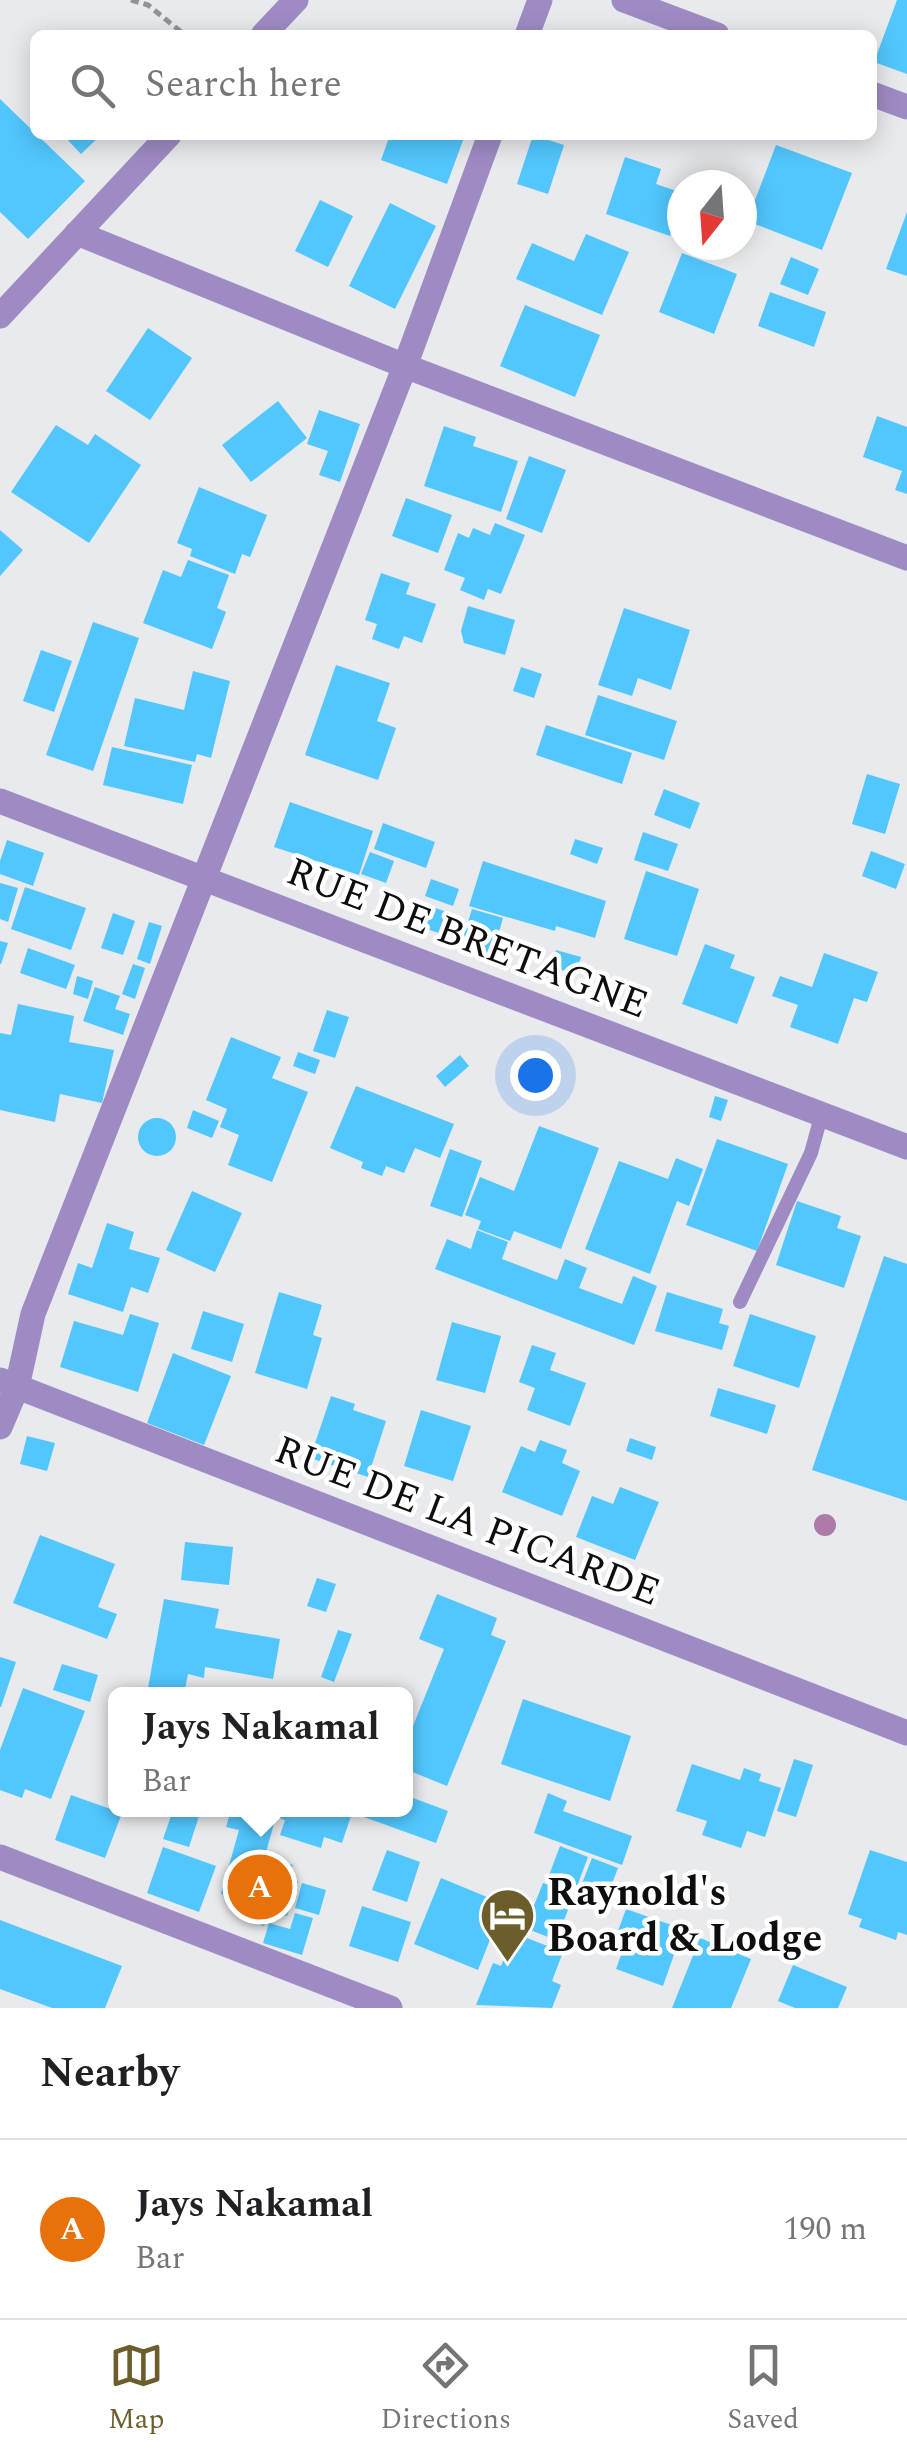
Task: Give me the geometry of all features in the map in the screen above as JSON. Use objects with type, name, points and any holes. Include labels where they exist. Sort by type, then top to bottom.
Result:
[{"type":"street","points":[[268,30],[296,0]]},
{"type":"street","points":[[529,30],[540,0]]},
{"type":"street","points":[[624,0],[704,30]]},
{"type":"street","points":[[877,96],[907,107]]},
{"type":"street","points":[[0,316],[164,140]]},
{"type":"street","points":[[0,1427],[8,1384],[33,1314],[405,366],[488,140]]},
{"type":"street","points":[[77,233],[405,366],[907,558]]},
{"type":"street","name":"RUE DE BRETAGNE","points":[[0,801],[907,1148]]},
{"type":"street","name":"RUE DE LA PICARDE","points":[[8,1384],[907,1733]]},
{"type":"street","points":[[0,1857],[390,2008]]},
{"type":"lane","points":[[740,1302],[811,1154],[822,1113]]},
{"type":"path","points":[[132,0],[148,5],[179,30]]},
{"type":"building","points":[[897,0],[907,0],[907,74],[877,63]]},
{"type":"building","points":[[0,99],[30,128],[30,140],[42,140],[85,181],[28,239],[0,212]]},
{"type":"building","points":[[68,140],[96,140],[81,154]]},
{"type":"building","points":[[388,140],[463,140],[447,184],[381,160]]},
{"type":"building","points":[[531,140],[564,145],[548,194],[517,184]]},
{"type":"building","points":[[776,145],[852,173],[822,250],[757,225],[757,195]]},
{"type":"building","points":[[625,157],[661,169],[656,184],[667,188],[667,235],[606,214]]},
{"type":"building","points":[[320,200],[353,216],[328,267],[295,251]]},
{"type":"building","points":[[390,203],[436,226],[395,309],[349,286]]},
{"type":"building","points":[[907,212],[907,276],[886,269]]},
{"type":"building","points":[[586,234],[629,252],[602,315],[516,279],[532,243],[574,261]]},
{"type":"building","points":[[791,257],[819,269],[808,295],[780,284]]},
{"type":"building","points":[[679,260],[700,260],[737,274],[714,334],[659,312]]},
{"type":"building","points":[[770,292],[826,312],[814,347],[758,326]]},
{"type":"building","points":[[525,305],[600,335],[575,397],[500,366]]},
{"type":"building","points":[[148,328],[192,358],[150,420],[106,391]]},
{"type":"building","points":[[278,401],[307,438],[251,482],[222,445]]},
{"type":"building","points":[[319,410],[360,424],[340,482],[319,475],[328,451],[307,444]]},
{"type":"building","points":[[877,416],[907,427],[907,494],[895,490],[902,471],[863,457]]},
{"type":"building","points":[[56,425],[88,445],[95,434],[141,465],[89,543],[11,492]]},
{"type":"building","points":[[444,426],[476,437],[473,446],[518,461],[501,512],[424,486]]},
{"type":"building","points":[[529,456],[566,470],[542,533],[506,519]]},
{"type":"building","points":[[199,487],[267,515],[250,557],[242,554],[235,574],[190,556],[192,549],[177,543]]},
{"type":"building","points":[[406,498],[452,515],[438,553],[392,536]]},
{"type":"building","points":[[495,523],[525,535],[501,594],[488,589],[484,600],[460,590],[465,578],[444,570],[458,533],[469,538],[473,528],[490,535]]},
{"type":"building","points":[[0,530],[23,550],[0,576]]},
{"type":"building","points":[[188,560],[229,575],[217,608],[226,612],[212,649],[143,623],[163,570],[181,577]]},
{"type":"building","points":[[381,573],[410,583],[406,594],[436,604],[422,643],[404,636],[399,649],[372,639],[377,624],[365,620]]},
{"type":"building","points":[[468,606],[515,620],[505,655],[464,643],[461,631]]},
{"type":"building","points":[[624,608],[690,630],[671,690],[638,678],[632,696],[598,685]]},
{"type":"building","points":[[93,622],[139,638],[93,771],[46,755]]},
{"type":"building","points":[[41,650],[72,661],[54,712],[23,701]]},
{"type":"building","points":[[336,665],[390,683],[377,721],[396,728],[378,780],[305,755]]},
{"type":"building","points":[[521,667],[542,674],[534,698],[513,691]]},
{"type":"building","points":[[193,671],[230,681],[211,758],[197,754],[195,762],[124,746],[135,698],[184,710]]},
{"type":"building","points":[[598,695],[677,721],[664,760],[585,735]]},
{"type":"building","points":[[546,725],[632,753],[622,784],[536,755]]},
{"type":"building","points":[[112,747],[192,765],[183,804],[103,785]]},
{"type":"building","points":[[867,774],[900,784],[885,834],[852,824]]},
{"type":"building","points":[[664,789],[700,803],[690,829],[654,815]]},
{"type":"building","points":[[290,802],[373,831],[359,875],[274,847]]},
{"type":"building","points":[[383,823],[435,842],[426,868],[374,849]]},
{"type":"building","points":[[643,832],[678,844],[668,871],[634,860]]},
{"type":"building","points":[[575,839],[603,848],[597,864],[570,854]]},
{"type":"building","points":[[7,840],[44,853],[33,886],[0,874]]},
{"type":"building","points":[[871,851],[905,864],[896,889],[862,876]]},
{"type":"building","points":[[370,852],[394,861],[386,883],[361,874]]},
{"type":"building","points":[[483,861],[606,901],[595,938],[556,926],[555,931],[469,906]]},
{"type":"building","points":[[646,871],[699,889],[677,956],[624,939]]},
{"type":"building","points":[[431,879],[459,889],[453,906],[425,896]]},
{"type":"building","points":[[0,883],[18,888],[8,922],[0,919]]},
{"type":"building","points":[[25,887],[86,908],[71,950],[11,929]]},
{"type":"building","points":[[419,902],[452,914],[445,935],[411,924]]},
{"type":"building","points":[[472,909],[503,918],[492,957],[460,948]]},
{"type":"building","points":[[113,913],[135,921],[123,955],[101,948]]},
{"type":"building","points":[[149,922],[162,926],[150,964],[137,959]]},
{"type":"building","points":[[0,941],[8,943],[1,964],[0,964]]},
{"type":"building","points":[[705,944],[735,955],[730,968],[755,977],[737,1024],[682,1004]]},
{"type":"building","points":[[28,948],[75,965],[66,989],[20,973]]},
{"type":"building","points":[[556,950],[581,957],[576,974],[551,967]]},
{"type":"building","points":[[824,953],[878,972],[867,1002],[854,998],[838,1044],[790,1027],[798,1005],[772,996],[780,976],[812,987]]},
{"type":"building","points":[[133,964],[145,968],[135,999],[122,994]]},
{"type":"building","points":[[77,976],[93,981],[88,999],[73,994]]},
{"type":"building","points":[[95,987],[120,996],[115,1009],[130,1014],[123,1035],[83,1021]]},
{"type":"building","points":[[18,1004],[74,1016],[69,1042],[114,1050],[102,1103],[60,1094],[55,1122],[0,1110],[0,1033],[11,1035]]},
{"type":"building","points":[[327,1010],[349,1017],[335,1058],[313,1051]]},
{"type":"building","points":[[231,1037],[281,1057],[272,1078],[308,1092],[272,1182],[228,1165],[239,1135],[220,1127],[227,1109],[206,1100]]},
{"type":"building","points":[[298,1052],[320,1060],[315,1074],[293,1066]]},
{"type":"building","points":[[460,1055],[469,1066],[445,1087],[436,1076]]},
{"type":"building","points":[[356,1086],[454,1124],[440,1158],[415,1148],[404,1173],[386,1166],[382,1176],[361,1168],[363,1162],[330,1148]]},
{"type":"building","points":[[715,1096],[728,1100],[721,1121],[709,1117]]},
{"type":"building","points":[[193,1110],[219,1121],[212,1138],[187,1128]]},
{"type":"building","points":[[157,1118],[170,1124],[176,1137],[170,1150],[157,1156],[144,1150],[138,1137],[144,1124]]},
{"type":"building","points":[[539,1126],[599,1148],[561,1249],[514,1231],[510,1241],[478,1229],[481,1221],[465,1215],[480,1177],[514,1191]]},
{"type":"building","points":[[717,1139],[788,1164],[757,1251],[686,1225]]},
{"type":"building","points":[[450,1149],[482,1161],[462,1217],[430,1206]]},
{"type":"building","points":[[676,1158],[703,1169],[689,1206],[677,1201],[650,1274],[585,1249],[619,1161],[668,1179]]},
{"type":"building","points":[[192,1191],[242,1213],[215,1272],[166,1250]]},
{"type":"building","points":[[797,1201],[841,1216],[837,1228],[861,1236],[844,1288],[776,1265]]},
{"type":"building","points":[[107,1223],[134,1232],[129,1249],[160,1258],[148,1293],[131,1287],[123,1312],[68,1294],[78,1263],[92,1268]]},
{"type":"building","points":[[477,1230],[508,1242],[502,1259],[557,1280],[565,1259],[587,1268],[579,1288],[622,1304],[633,1276],[657,1286],[634,1345],[435,1269],[447,1239],[471,1249]]},
{"type":"building","points":[[884,1256],[907,1264],[907,1501],[812,1470]]},
{"type":"building","points":[[279,1292],[322,1305],[313,1335],[322,1338],[307,1389],[255,1373]]},
{"type":"building","points":[[667,1292],[723,1309],[719,1323],[729,1326],[722,1350],[655,1331]]},
{"type":"building","points":[[203,1311],[244,1324],[232,1362],[191,1349]]},
{"type":"building","points":[[130,1314],[159,1323],[138,1392],[60,1367],[74,1321],[123,1335]]},
{"type":"building","points":[[750,1314],[816,1336],[799,1388],[733,1366]]},
{"type":"building","points":[[452,1322],[501,1336],[485,1393],[436,1380]]},
{"type":"building","points":[[532,1345],[556,1353],[550,1370],[586,1383],[570,1426],[527,1410],[535,1388],[519,1382]]},
{"type":"building","points":[[173,1353],[231,1376],[204,1445],[147,1423]]},
{"type":"building","points":[[718,1388],[776,1405],[767,1434],[710,1416]]},
{"type":"building","points":[[331,1396],[355,1404],[353,1410],[386,1421],[368,1477],[310,1458]]},
{"type":"building","points":[[421,1410],[471,1426],[453,1481],[404,1466]]},
{"type":"building","points":[[27,1436],[55,1443],[47,1471],[20,1464]]},
{"type":"building","points":[[630,1438],[656,1447],[652,1460],[626,1451]]},
{"type":"building","points":[[540,1440],[567,1450],[562,1463],[580,1471],[562,1516],[502,1492],[521,1446],[535,1452]]},
{"type":"building","points":[[620,1487],[659,1502],[635,1560],[576,1537],[592,1496],[613,1504]]},
{"type":"building","points":[[40,1535],[115,1564],[98,1607],[117,1614],[107,1639],[13,1603]]},
{"type":"building","points":[[185,1542],[233,1547],[229,1585],[181,1580]]},
{"type":"building","points":[[317,1578],[336,1584],[326,1612],[307,1606]]},
{"type":"building","points":[[437,1594],[497,1618],[491,1635],[506,1641],[447,1786],[413,1772],[413,1726],[444,1649],[419,1639]]},
{"type":"building","points":[[164,1599],[219,1609],[215,1628],[280,1639],[273,1679],[205,1667],[204,1678],[188,1674],[185,1687],[148,1687]]},
{"type":"building","points":[[338,1630],[352,1634],[334,1682],[321,1677]]},
{"type":"building","points":[[0,1657],[16,1662],[1,1707],[0,1707]]},
{"type":"building","points":[[62,1664],[98,1675],[90,1702],[53,1690]]},
{"type":"building","points":[[23,1688],[85,1711],[51,1799],[25,1789],[22,1798],[0,1790],[0,1750]]},
{"type":"building","points":[[523,1699],[631,1736],[610,1801],[501,1764]]},
{"type":"building","points":[[794,1759],[813,1765],[796,1817],[777,1811]]},
{"type":"building","points":[[692,1764],[740,1780],[744,1768],[761,1774],[759,1781],[781,1788],[765,1837],[747,1831],[741,1848],[702,1835],[707,1821],[676,1811]]},
{"type":"building","points":[[548,1793],[567,1801],[563,1811],[632,1836],[622,1865],[534,1833]]},
{"type":"building","points":[[71,1795],[108,1808],[108,1817],[120,1817],[105,1858],[55,1840]]},
{"type":"building","points":[[413,1798],[448,1811],[436,1843],[364,1817],[413,1817]]},
{"type":"building","points":[[171,1817],[199,1817],[189,1847],[163,1839]]},
{"type":"building","points":[[229,1817],[276,1817],[259,1877],[242,1872],[235,1898],[221,1894],[239,1830],[226,1827]]},
{"type":"building","points":[[351,1817],[342,1843],[324,1837],[321,1848],[280,1835],[285,1820],[279,1818]]},
{"type":"building","points":[[560,1846],[588,1857],[576,1889],[548,1878]]},
{"type":"building","points":[[163,1847],[216,1866],[199,1912],[147,1893]]},
{"type":"building","points":[[387,1850],[420,1862],[407,1902],[372,1890]]},
{"type":"building","points":[[870,1850],[907,1862],[907,1935],[898,1932],[896,1940],[859,1927],[862,1919],[848,1914]]},
{"type":"building","points":[[269,1858],[293,1865],[288,1878],[298,1881],[287,1916],[269,1910],[264,1926],[249,1922],[255,1904],[238,1898],[245,1877],[261,1882]]},
{"type":"building","points":[[592,1858],[618,1868],[603,1907],[577,1896]]},
{"type":"building","points":[[441,1878],[504,1904],[478,1970],[414,1944]]},
{"type":"building","points":[[302,1883],[326,1890],[319,1915],[295,1908]]},
{"type":"building","points":[[543,1883],[574,1895],[556,1940],[525,1928]]},
{"type":"building","points":[[362,1906],[411,1922],[398,1962],[349,1946]]},
{"type":"building","points":[[626,1909],[683,1929],[663,1986],[616,1969],[628,1935],[618,1931]]},
{"type":"building","points":[[295,1913],[313,1918],[302,1955],[263,1943],[269,1923],[290,1929]]},
{"type":"building","points":[[0,1920],[122,1966],[105,2008],[52,2008],[0,1989]]},
{"type":"building","points":[[514,1933],[563,1952],[552,1981],[561,1985],[552,2008],[476,2005],[493,1963],[501,1966]]},
{"type":"building","points":[[700,1938],[751,1959],[731,2008],[672,2008]]},
{"type":"building","points":[[793,1965],[847,1987],[838,2008],[795,2008],[778,2001]]},
{"type":"place","name":"Jays Nakamal","points":[[260,1887]]},
{"type":"place","name":"Raynold's Board & Lodge","points":[[508,1965]]}]
